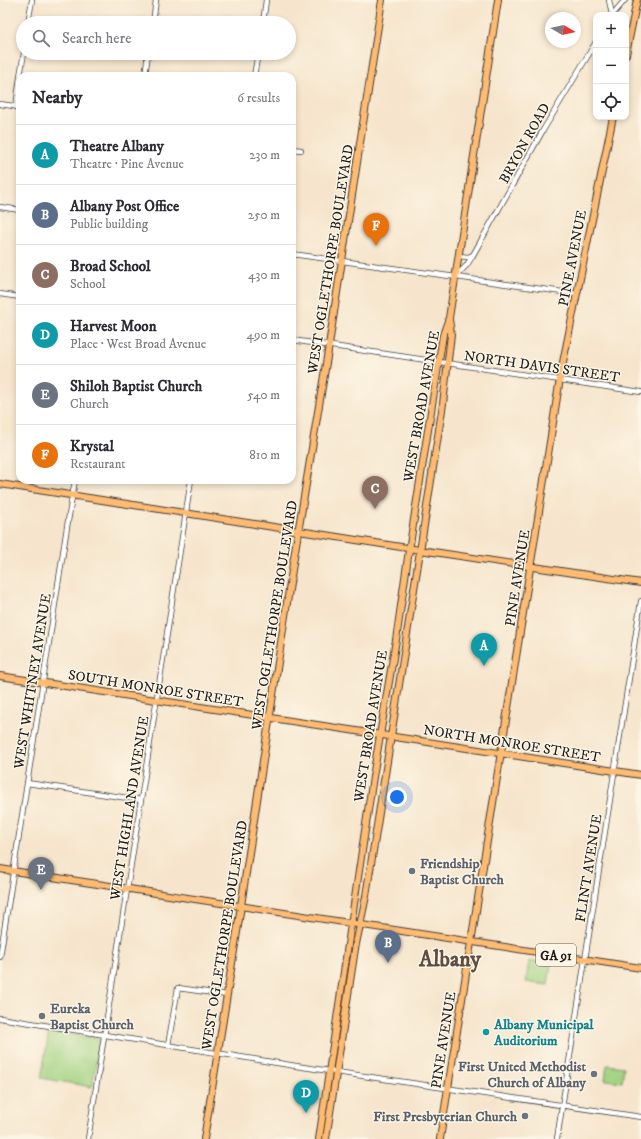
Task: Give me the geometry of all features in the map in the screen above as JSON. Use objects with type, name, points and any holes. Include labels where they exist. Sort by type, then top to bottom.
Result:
[{"type":"main road","name":"WEST OGLETHORPE BOULEVARD","points":[[204,1139],[382,0]]},
{"type":"main road","name":"WEST BROAD AVENUE","points":[[319,1139],[380,735],[440,362],[443,335],[449,318],[456,276],[498,0]]},
{"type":"main road","points":[[627,48],[637,0]]},
{"type":"main road","name":"PINE AVENUE","points":[[440,1139],[560,380],[612,120]]},
{"type":"main road","name":"WEST BROAD AVENUE","points":[[326,1139],[355,949],[361,925],[443,404],[451,334],[449,318]]},
{"type":"main road","points":[[0,484],[641,583]]},
{"type":"main road","name":"SOUTH MONROE STREET","points":[[0,676],[380,735]]},
{"type":"main road","name":"NORTH MONROE STREET","points":[[380,735],[641,775]]},
{"type":"main road","name":"GA 91","points":[[0,869],[641,968]]},
{"type":"street","points":[[29,16],[32,0]]},
{"type":"street","points":[[154,16],[156,0]]},
{"type":"street","points":[[264,16],[266,0]]},
{"type":"street","points":[[609,0],[611,12]]},
{"type":"street","points":[[615,12],[625,0]]},
{"type":"street","name":"BRYON ROAD","points":[[456,276],[467,265],[473,255],[542,132],[593,47]]},
{"type":"street","points":[[21,72],[23,60]]},
{"type":"street","points":[[146,72],[147,60]]},
{"type":"street","points":[[255,72],[257,60]]},
{"type":"street","points":[[0,104],[16,107]]},
{"type":"street","points":[[296,149],[301,150]]},
{"type":"street","points":[[0,207],[16,209]]},
{"type":"street","points":[[296,255],[577,294]]},
{"type":"street","points":[[459,256],[468,257],[473,255]]},
{"type":"street","points":[[0,294],[16,296]]},
{"type":"street","name":"NORTH DAVIS STREET","points":[[296,341],[641,392]]},
{"type":"street","name":"WEST WHITNEY AVENUE","points":[[0,957],[74,484]]},
{"type":"street","name":"WEST HIGHLAND AVENUE","points":[[88,1139],[190,484]]},
{"type":"street","name":"FLINT AVENUE","points":[[557,1139],[641,601]]},
{"type":"street","points":[[27,783],[141,800]]},
{"type":"street","points":[[168,1045],[178,988],[227,995]]},
{"type":"street","points":[[0,1018],[337,1072],[641,1117]]},
{"type":"green space","points":[[529,961],[551,964],[548,985],[526,982]]},
{"type":"green space","points":[[49,1031],[97,1038],[100,1040],[92,1087],[41,1078]]},
{"type":"green space","points":[[607,1065],[624,1067],[622,1082],[605,1080]]},
{"type":"place","name":"Krystal","points":[[376,246]]},
{"type":"place","name":"Broad School","points":[[375,509]]},
{"type":"place","name":"Theatre Albany","points":[[484,666]]},
{"type":"place","name":"Friendship Baptist Church","points":[[412,871]]},
{"type":"place","name":"Shiloh Baptist Church","points":[[41,890]]},
{"type":"place","name":"Albany Post Office","points":[[388,963]]},
{"type":"place","name":"Eureka Baptist Church","points":[[42,1016]]},
{"type":"place","name":"Albany Municipal Auditorium","points":[[486,1032]]},
{"type":"place","name":"First United Methodist Church of Albany","points":[[594,1074]]},
{"type":"place","name":"Harvest Moon","points":[[306,1113]]},
{"type":"place","name":"First Presbyterian Church","points":[[525,1116]]},
{"type":"district","name":"Albany","points":[[450,958]]}]
